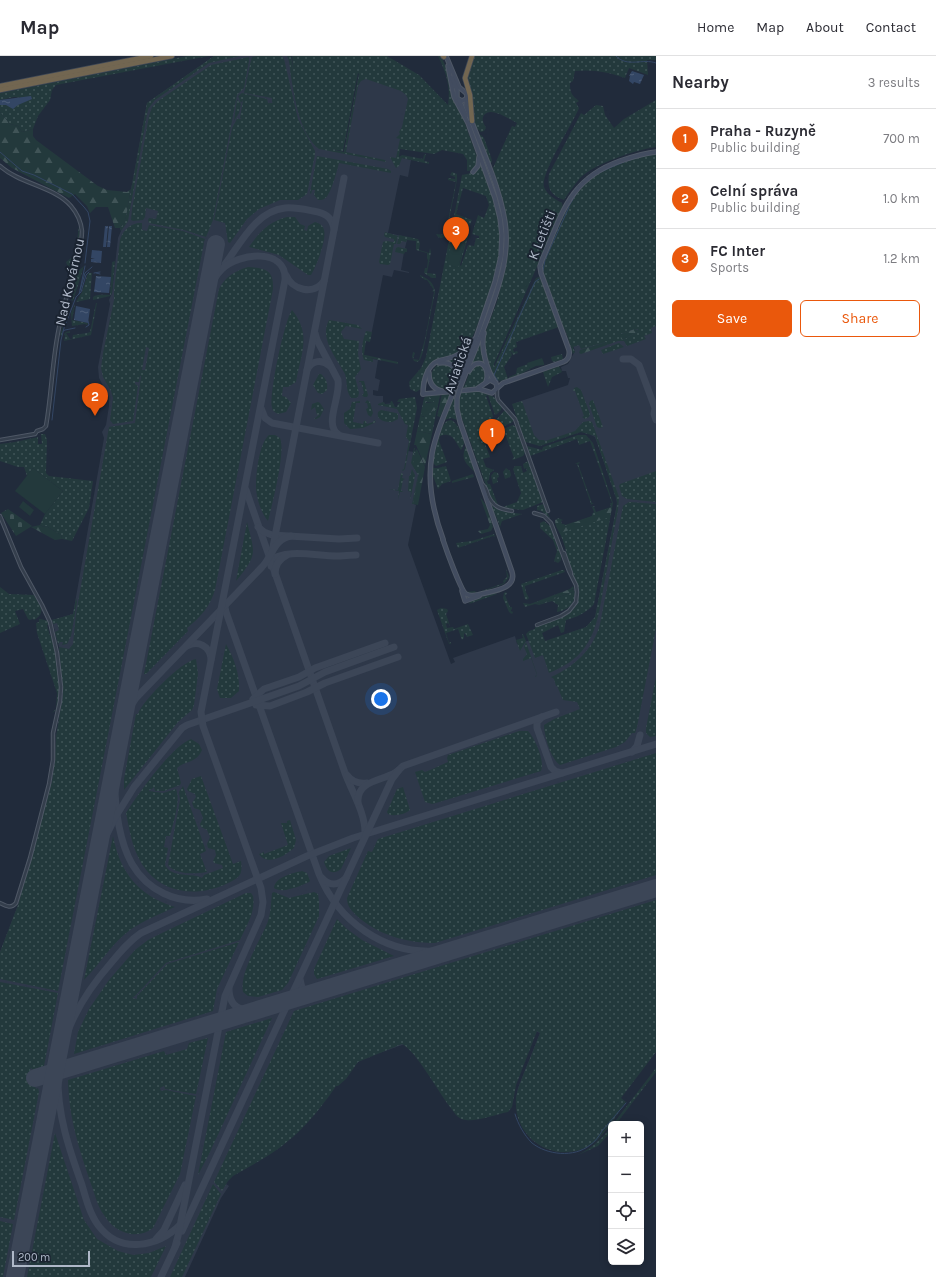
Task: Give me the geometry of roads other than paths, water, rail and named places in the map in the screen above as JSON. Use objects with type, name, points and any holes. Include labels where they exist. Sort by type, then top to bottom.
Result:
[{"type":"highway","points":[[0,86],[151,56]]},
{"type":"highway","points":[[0,90],[172,56]]},
{"type":"highway","points":[[465,94],[464,76],[472,56]]},
{"type":"highway","points":[[470,122],[470,95],[466,78],[472,56]]},
{"type":"main road","name":"Aviatická","points":[[444,56],[459,87],[465,94],[466,106],[470,122],[478,152],[497,205],[501,221],[502,242],[498,272],[476,338],[459,381],[456,384],[437,434],[432,454],[430,488],[433,505],[461,587],[465,594],[469,595],[488,593],[507,586],[512,579],[513,573],[460,422],[457,409],[457,398],[501,277],[505,261],[506,241],[505,226],[499,198],[470,122],[454,97],[448,66]]},
{"type":"main road","points":[[444,56],[458,99],[470,122]]},
{"type":"main road","points":[[457,95],[458,92],[465,94],[464,100],[458,99]]},
{"type":"main road","points":[[473,172],[479,164],[478,152]]},
{"type":"main road","name":"K Letišti","points":[[423,394],[477,389],[489,392],[497,389],[505,382],[563,362],[569,356],[569,350],[540,266],[546,250],[572,195],[583,182],[598,170],[633,156],[656,152]]},
{"type":"main road","points":[[491,307],[489,320],[482,343],[490,374],[497,389]]},
{"type":"main road","points":[[423,394],[427,372],[432,365],[460,354],[476,338]]},
{"type":"main road","points":[[423,394],[431,368],[441,362],[454,366],[458,377],[456,384]]},
{"type":"main road","points":[[464,379],[472,366],[480,363],[485,367],[488,376],[485,388],[489,392]]},
{"type":"main road","points":[[429,373],[429,379],[432,385],[437,390],[445,392]]},
{"type":"main road","name":"K Letišti","points":[[477,389],[490,380],[495,382],[505,382]]},
{"type":"main road","points":[[461,587],[465,601],[488,593]]},
{"type":"street","name":"Nad Kovárnou","points":[[0,166],[14,177],[65,200],[76,213],[81,226],[80,249],[60,323],[56,345],[46,424],[43,430],[37,431],[35,434],[0,440]]},
{"type":"street","points":[[497,389],[497,397]]},
{"type":"street","points":[[489,392],[497,397],[512,414],[548,511]]},
{"type":"street","points":[[481,483],[485,487],[490,501],[494,505],[502,509],[512,511]]},
{"type":"street","points":[[534,513],[543,516],[551,522],[577,592],[576,600],[573,607],[569,611],[561,616],[537,625]]},
{"type":"street","points":[[0,516],[21,567],[48,619],[57,653],[61,687],[60,701],[53,733],[50,778],[18,898],[16,903],[12,906],[7,906],[0,903]]},
{"type":"water","points":[[632,71],[644,75],[640,84],[634,82],[633,84],[629,81],[629,76]]},
{"type":"water","points":[[31,96],[32,99],[18,105],[13,109],[6,105],[0,105],[0,100]]},
{"type":"water","points":[[105,226],[108,226],[106,247],[103,247]]},
{"type":"water","points":[[109,226],[112,226],[110,247],[107,247]]},
{"type":"water","points":[[92,250],[102,251],[101,263],[91,262],[91,259],[95,259],[91,258]]},
{"type":"water","points":[[96,276],[111,277],[109,293],[94,292]]},
{"type":"water","points":[[76,306],[90,309],[88,323],[74,320]]},
{"type":"waterway","points":[[616,56],[620,60],[630,62],[646,61],[656,63]]},
{"type":"waterway","points":[[0,152],[22,171],[34,175],[72,194],[88,212],[90,221],[85,263]]},
{"type":"waterway","points":[[597,174],[626,161],[656,154]]},
{"type":"waterway","points":[[589,180],[595,176]]},
{"type":"waterway","points":[[569,206],[582,186]]},
{"type":"waterway","points":[[543,271],[545,260],[569,207]]},
{"type":"waterway","points":[[80,290],[85,266]]},
{"type":"waterway","points":[[79,294],[85,273],[92,267]]},
{"type":"waterway","points":[[52,420],[61,340],[76,297],[81,292],[86,275],[89,272]]},
{"type":"waterway","points":[[94,273],[100,272]]},
{"type":"waterway","points":[[96,273],[100,274]]},
{"type":"waterway","points":[[516,324],[535,282],[539,279]]},
{"type":"waterway","points":[[86,327],[89,325],[88,321]]},
{"type":"waterway","points":[[498,381],[494,375],[516,325]]},
{"type":"waterway","points":[[63,331],[75,328]]},
{"type":"waterway","points":[[515,1114],[526,1136],[532,1143],[545,1150],[569,1153],[584,1149],[594,1142],[626,1103]]},
{"type":"place","name":"FC Inter","points":[[456,250]]},
{"type":"place","name":"Celní správa","points":[[95,416]]},
{"type":"place","name":"Praha - Ruzyně","points":[[492,452]]}]
